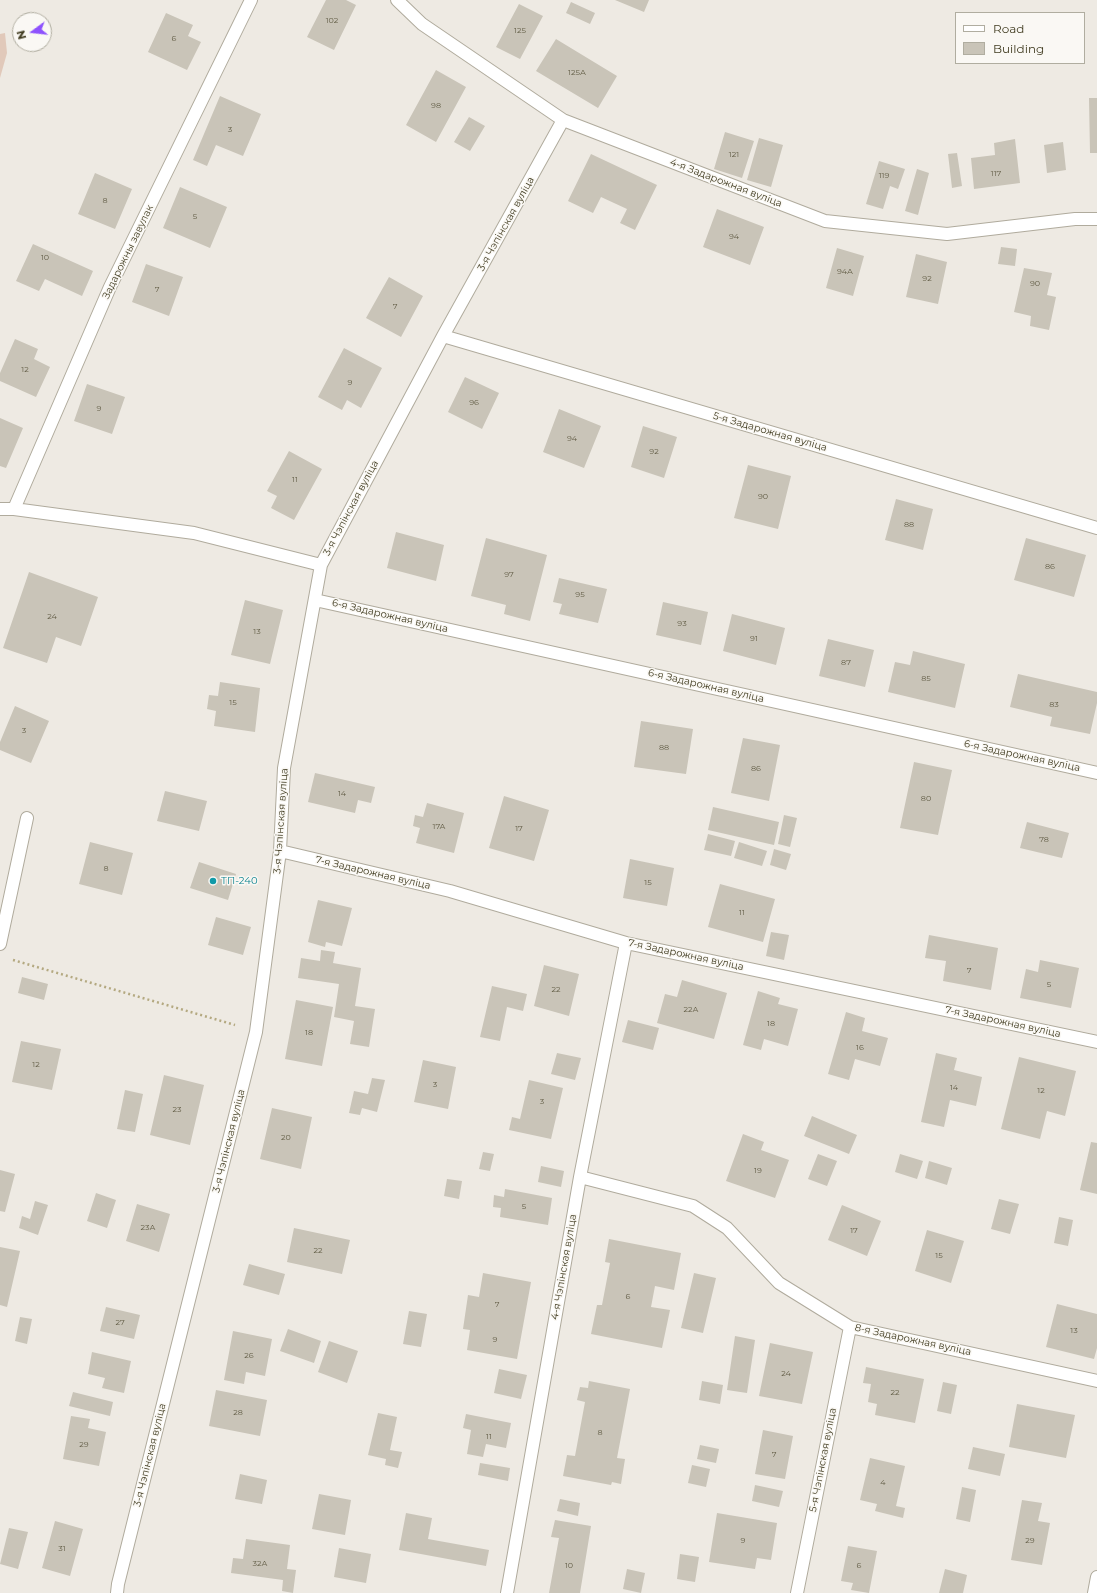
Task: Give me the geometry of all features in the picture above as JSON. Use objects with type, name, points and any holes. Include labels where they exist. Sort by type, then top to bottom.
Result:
[{"type":"street","name":"Задарожны завулак","points":[[14,509],[110,287],[251,0]]},
{"type":"street","name":"4-я Задарожная вуліца","points":[[397,0],[422,24],[563,120],[825,221],[947,234],[1076,219],[1097,219]]},
{"type":"street","name":"3-я Чэпінская вуліца","points":[[117,1593],[256,1032],[280,851],[284,768],[321,566],[443,336],[563,120]]},
{"type":"street","name":"5-я Задарожная вуліца","points":[[443,336],[1097,528]]},
{"type":"street","points":[[0,509],[14,509],[194,533],[321,566]]},
{"type":"street","name":"6-я Задарожная вуліца","points":[[315,600],[1097,773]]},
{"type":"street","points":[[0,944],[27,818]]},
{"type":"street","name":"7-я Задарожная вуліца","points":[[280,851],[450,891],[626,943],[1097,1042]]},
{"type":"street","name":"4-я Чэпінская вуліца","points":[[507,1593],[580,1177],[626,943]]},
{"type":"street","name":"8-я Задарожная вуліца","points":[[580,1177],[693,1206],[727,1228],[779,1283],[850,1326],[1097,1381]]},
{"type":"street","name":"5-я Чэпінская вуліца","points":[[797,1593],[850,1326]]},
{"type":"street","points":[[1094,1593],[1097,1577]]},
{"type":"path","points":[[8,958],[256,1032]]},
{"type":"shaded area","points":[[5,33],[7,53],[0,78],[0,34]]},
{"type":"building","points":[[326,0],[346,0],[356,5],[334,50],[307,37]]},
{"type":"building","points":[[615,0],[649,0],[644,12]]},
{"type":"building","points":[[571,2],[595,13],[590,24],[566,13]]},
{"type":"building","points":[[519,4],[543,16],[520,59],[496,47]]},
{"type":"building","points":[[166,13],[193,25],[188,36],[201,42],[187,70],[148,52]]},
{"type":"building","points":[[556,39],[617,76],[598,108],[536,71]]},
{"type":"building","points":[[436,70],[466,87],[436,142],[406,125]]},
{"type":"building","points":[[220,96],[261,114],[243,156],[216,145],[207,166],[193,160]]},
{"type":"building","points":[[1089,98],[1097,98],[1097,153],[1090,153]]},
{"type":"building","points":[[469,117],[485,126],[470,151],[454,142]]},
{"type":"building","points":[[725,132],[754,141],[742,178],[714,169]]},
{"type":"building","points":[[759,138],[783,145],[771,187],[747,180]]},
{"type":"building","points":[[1015,139],[1020,183],[974,189],[971,158],[995,155],[994,143]]},
{"type":"building","points":[[1063,142],[1066,170],[1047,173],[1044,145]]},
{"type":"building","points":[[957,153],[962,186],[952,188],[948,154]]},
{"type":"building","points":[[591,154],[657,185],[635,230],[620,223],[627,209],[601,197],[593,213],[568,201]]},
{"type":"building","points":[[879,161],[905,169],[898,189],[890,186],[883,209],[866,204]]},
{"type":"building","points":[[917,169],[929,173],[918,215],[905,211]]},
{"type":"building","points":[[95,173],[132,189],[115,229],[78,214]]},
{"type":"building","points":[[180,187],[227,207],[210,248],[163,228]]},
{"type":"building","points":[[717,209],[764,227],[750,265],[703,247]]},
{"type":"building","points":[[33,244],[93,271],[82,296],[45,279],[39,291],[16,281]]},
{"type":"building","points":[[1001,247],[1017,249],[1015,266],[998,264]]},
{"type":"building","points":[[837,248],[864,256],[853,296],[826,288]]},
{"type":"building","points":[[916,254],[947,262],[938,304],[906,297]]},
{"type":"building","points":[[146,264],[183,277],[169,316],[132,302]]},
{"type":"building","points":[[1024,268],[1052,273],[1047,295],[1056,297],[1049,330],[1030,326],[1031,316],[1014,312]]},
{"type":"building","points":[[389,277],[423,296],[401,337],[366,318]]},
{"type":"building","points":[[15,339],[38,349],[34,359],[50,367],[36,397],[0,381],[0,373]]},
{"type":"building","points":[[344,348],[382,368],[361,408],[347,400],[342,410],[318,397]]},
{"type":"building","points":[[465,377],[499,393],[482,429],[448,412]]},
{"type":"building","points":[[87,384],[125,397],[112,434],[74,421]]},
{"type":"building","points":[[559,409],[601,426],[584,468],[543,452]]},
{"type":"building","points":[[0,418],[23,428],[6,468],[0,466]]},
{"type":"building","points":[[643,426],[677,437],[664,478],[631,467]]},
{"type":"building","points":[[289,451],[322,469],[294,520],[271,508],[277,496],[267,491]]},
{"type":"building","points":[[748,465],[791,476],[778,529],[734,518]]},
{"type":"building","points":[[896,499],[933,509],[923,550],[885,540]]},
{"type":"building","points":[[396,532],[444,545],[436,581],[387,568]]},
{"type":"building","points":[[486,538],[547,555],[530,621],[504,614],[506,605],[471,596]]},
{"type":"building","points":[[1026,538],[1086,555],[1074,597],[1014,580]]},
{"type":"building","points":[[29,572],[98,597],[81,646],[56,637],[47,663],[3,648]]},
{"type":"building","points":[[559,578],[607,589],[598,623],[559,614],[562,604],[553,602]]},
{"type":"building","points":[[245,600],[283,610],[270,664],[231,655]]},
{"type":"building","points":[[663,602],[708,612],[701,645],[656,635]]},
{"type":"building","points":[[732,614],[785,628],[776,665],[723,651]]},
{"type":"building","points":[[828,639],[874,650],[865,687],[819,676]]},
{"type":"building","points":[[913,651],[965,664],[955,708],[888,692],[895,662],[910,665]]},
{"type":"building","points":[[1018,674],[1097,692],[1097,703],[1090,734],[1050,726],[1052,717],[1010,707]]},
{"type":"building","points":[[220,682],[260,688],[255,732],[214,726],[216,711],[207,709],[209,695],[218,696]]},
{"type":"building","points":[[15,706],[49,721],[31,763],[0,750],[0,742]]},
{"type":"building","points":[[641,721],[693,729],[686,774],[634,767]]},
{"type":"building","points":[[743,738],[780,745],[769,801],[731,793]]},
{"type":"building","points":[[914,762],[952,770],[938,835],[900,828]]},
{"type":"building","points":[[315,773],[375,787],[371,803],[358,800],[355,813],[308,802]]},
{"type":"building","points":[[165,791],[207,801],[199,831],[157,821]]},
{"type":"building","points":[[504,796],[549,810],[534,861],[489,848]]},
{"type":"building","points":[[427,803],[464,813],[454,853],[416,843],[420,828],[413,826],[415,815],[423,817]]},
{"type":"building","points":[[713,807],[779,822],[774,845],[708,830]]},
{"type":"building","points":[[784,815],[797,818],[790,847],[778,844]]},
{"type":"building","points":[[1027,822],[1069,833],[1062,858],[1020,848]]},
{"type":"building","points":[[708,834],[735,841],[731,856],[704,850]]},
{"type":"building","points":[[90,842],[133,853],[122,895],[79,884]]},
{"type":"building","points":[[739,842],[767,851],[762,866],[734,858]]},
{"type":"building","points":[[774,849],[791,854],[786,870],[770,865]]},
{"type":"building","points":[[630,859],[674,868],[667,906],[623,898]]},
{"type":"building","name":"ТП-240","points":[[199,862],[236,874],[228,900],[190,888]]},
{"type":"building","points":[[720,884],[775,899],[763,942],[708,927]]},
{"type":"building","points":[[318,900],[352,908],[342,946],[326,942],[325,947],[308,942]]},
{"type":"building","points":[[216,917],[251,927],[243,955],[208,945]]},
{"type":"building","points":[[771,932],[789,935],[784,960],[766,956]]},
{"type":"building","points":[[929,935],[998,948],[991,990],[943,981],[946,961],[925,958]]},
{"type":"building","points":[[321,950],[335,952],[333,963],[361,968],[355,1006],[375,1009],[369,1047],[350,1044],[354,1021],[334,1017],[339,984],[298,978],[301,958],[320,961]]},
{"type":"building","points":[[1040,960],[1079,968],[1071,1008],[1020,998],[1026,969],[1038,972]]},
{"type":"building","points":[[544,965],[579,974],[569,1016],[534,1006]]},
{"type":"building","points":[[22,977],[48,984],[44,1000],[18,993]]},
{"type":"building","points":[[682,980],[727,993],[714,1039],[657,1023],[665,994],[677,997]]},
{"type":"building","points":[[492,986],[527,994],[523,1011],[507,1007],[500,1041],[480,1037]]},
{"type":"building","points":[[758,991],[780,998],[778,1004],[798,1009],[788,1046],[764,1039],[761,1050],[743,1045]]},
{"type":"building","points":[[296,1000],[333,1007],[322,1066],[285,1059]]},
{"type":"building","points":[[846,1012],[865,1018],[862,1031],[888,1038],[880,1066],[855,1059],[849,1080],[828,1074]]},
{"type":"building","points":[[628,1020],[659,1028],[653,1050],[622,1042]]},
{"type":"building","points":[[21,1041],[61,1049],[52,1090],[12,1082]]},
{"type":"building","points":[[557,1053],[581,1058],[575,1080],[551,1074]]},
{"type":"building","points":[[936,1053],[957,1058],[954,1070],[982,1077],[976,1106],[950,1100],[944,1127],[921,1122]]},
{"type":"building","points":[[1019,1057],[1076,1071],[1065,1116],[1047,1111],[1040,1139],[1001,1129]]},
{"type":"building","points":[[423,1060],[456,1067],[448,1109],[414,1102]]},
{"type":"building","points":[[164,1075],[204,1085],[190,1145],[150,1135]]},
{"type":"building","points":[[372,1078],[385,1080],[377,1112],[362,1108],[360,1115],[349,1113],[354,1091],[368,1094]]},
{"type":"building","points":[[529,1080],[563,1088],[551,1139],[509,1130],[512,1117],[520,1119]]},
{"type":"building","points":[[125,1090],[143,1094],[135,1132],[117,1129]]},
{"type":"building","points":[[272,1108],[312,1117],[301,1169],[260,1159]]},
{"type":"building","points":[[812,1116],[857,1135],[849,1154],[804,1136]]},
{"type":"building","points":[[743,1134],[764,1142],[761,1150],[789,1160],[775,1198],[726,1181]]},
{"type":"building","points":[[1091,1142],[1097,1143],[1097,1194],[1080,1190]]},
{"type":"building","points":[[483,1152],[494,1154],[490,1171],[479,1169]]},
{"type":"building","points":[[818,1154],[837,1161],[827,1186],[808,1179]]},
{"type":"building","points":[[900,1154],[923,1161],[917,1179],[895,1172]]},
{"type":"building","points":[[929,1161],[952,1168],[947,1185],[925,1178]]},
{"type":"building","points":[[541,1166],[564,1171],[561,1187],[538,1182]]},
{"type":"building","points":[[0,1170],[15,1174],[5,1212],[0,1211]]},
{"type":"building","points":[[447,1179],[462,1181],[459,1199],[444,1196]]},
{"type":"building","points":[[505,1189],[552,1198],[548,1225],[500,1217],[501,1208],[493,1207],[494,1195],[504,1197]]},
{"type":"building","points":[[96,1193],[116,1200],[107,1228],[87,1221]]},
{"type":"building","points":[[999,1199],[1019,1204],[1010,1234],[991,1229]]},
{"type":"building","points":[[35,1201],[48,1205],[38,1235],[19,1228],[22,1216],[30,1219]]},
{"type":"building","points":[[137,1204],[170,1214],[159,1252],[126,1241]]},
{"type":"building","points":[[842,1205],[881,1221],[867,1256],[828,1240]]},
{"type":"building","points":[[1059,1217],[1073,1220],[1068,1246],[1054,1243]]},
{"type":"building","points":[[294,1228],[350,1240],[342,1274],[287,1262]]},
{"type":"building","points":[[927,1230],[964,1241],[951,1283],[915,1271]]},
{"type":"building","points":[[609,1239],[681,1253],[674,1290],[655,1286],[651,1307],[670,1310],[662,1348],[591,1334],[597,1305],[602,1305],[610,1263],[605,1262]]},
{"type":"building","points":[[0,1247],[20,1251],[7,1307],[0,1305]]},
{"type":"building","points":[[249,1264],[285,1274],[279,1295],[243,1285]]},
{"type":"building","points":[[483,1273],[531,1282],[517,1359],[467,1350],[470,1330],[463,1329],[468,1295],[479,1297]]},
{"type":"building","points":[[694,1273],[716,1278],[703,1333],[681,1328]]},
{"type":"building","points":[[1057,1304],[1097,1314],[1097,1348],[1094,1359],[1046,1347]]},
{"type":"building","points":[[106,1307],[140,1315],[134,1339],[100,1331]]},
{"type":"building","points":[[409,1311],[427,1314],[421,1347],[403,1344]]},
{"type":"building","points":[[20,1317],[32,1319],[27,1344],[15,1341]]},
{"type":"building","points":[[288,1329],[321,1341],[314,1363],[280,1351]]},
{"type":"building","points":[[233,1331],[272,1339],[265,1376],[246,1372],[244,1384],[224,1380]]},
{"type":"building","points":[[735,1336],[755,1340],[747,1393],[727,1390]]},
{"type":"building","points":[[329,1341],[358,1351],[347,1383],[318,1372]]},
{"type":"building","points":[[770,1343],[813,1352],[802,1404],[759,1396]]},
{"type":"building","points":[[92,1352],[131,1361],[124,1393],[102,1388],[105,1378],[88,1374]]},
{"type":"building","points":[[866,1367],[924,1379],[915,1423],[875,1415],[877,1404],[868,1402],[871,1384],[863,1383]]},
{"type":"building","points":[[499,1369],[527,1375],[521,1399],[494,1393]]},
{"type":"building","points":[[589,1381],[630,1389],[617,1458],[625,1459],[621,1484],[612,1482],[611,1485],[563,1476],[567,1455],[575,1456],[585,1402],[577,1400],[580,1387],[588,1388]]},
{"type":"building","points":[[702,1381],[723,1385],[720,1404],[699,1400]]},
{"type":"building","points":[[943,1382],[957,1385],[951,1414],[937,1411]]},
{"type":"building","points":[[216,1390],[267,1400],[260,1436],[209,1426]]},
{"type":"building","points":[[73,1392],[113,1402],[110,1416],[69,1406]]},
{"type":"building","points":[[1017,1404],[1075,1415],[1066,1458],[1009,1447]]},
{"type":"building","points":[[378,1413],[397,1417],[390,1450],[402,1452],[398,1468],[385,1465],[386,1459],[368,1455]]},
{"type":"building","points":[[466,1414],[511,1423],[506,1448],[486,1444],[483,1457],[467,1454],[471,1430],[463,1428]]},
{"type":"building","points":[[71,1416],[90,1419],[88,1428],[106,1432],[99,1466],[63,1459]]},
{"type":"building","points":[[763,1430],[793,1436],[785,1479],[755,1474]]},
{"type":"building","points":[[700,1445],[719,1449],[716,1463],[697,1459]]},
{"type":"building","points":[[973,1447],[1005,1454],[1000,1476],[968,1469]]},
{"type":"building","points":[[870,1458],[905,1466],[896,1506],[905,1508],[903,1518],[875,1511],[877,1504],[860,1500]]},
{"type":"building","points":[[480,1463],[510,1468],[508,1481],[478,1475]]},
{"type":"building","points":[[692,1465],[710,1469],[706,1487],[688,1483]]},
{"type":"building","points":[[240,1474],[267,1480],[262,1504],[235,1499]]},
{"type":"building","points":[[755,1485],[783,1491],[779,1507],[752,1501]]},
{"type":"building","points":[[962,1487],[976,1490],[970,1522],[956,1519]]},
{"type":"building","points":[[319,1494],[351,1500],[345,1535],[312,1529]]},
{"type":"building","points":[[560,1499],[580,1503],[578,1516],[557,1511]]},
{"type":"building","points":[[1022,1500],[1042,1503],[1038,1521],[1050,1523],[1042,1565],[1011,1560]]},
{"type":"building","points":[[406,1513],[432,1518],[428,1539],[489,1550],[486,1566],[399,1550]]},
{"type":"building","points":[[717,1513],[777,1523],[771,1560],[757,1558],[755,1569],[709,1562]]},
{"type":"building","points":[[555,1520],[591,1526],[580,1593],[549,1593],[559,1538],[551,1537]]},
{"type":"building","points":[[55,1521],[83,1529],[70,1576],[42,1568]]},
{"type":"building","points":[[9,1528],[28,1532],[18,1569],[0,1564]]},
{"type":"building","points":[[246,1539],[290,1545],[287,1569],[296,1570],[293,1593],[282,1591],[283,1580],[231,1573],[233,1558],[243,1559]]},
{"type":"building","points":[[848,1546],[877,1551],[869,1593],[851,1590],[853,1583],[841,1581]]},
{"type":"building","points":[[339,1548],[371,1554],[366,1583],[334,1577]]},
{"type":"building","points":[[680,1554],[699,1557],[695,1582],[677,1579]]},
{"type":"building","points":[[627,1569],[645,1573],[641,1593],[623,1589]]},
{"type":"building","points":[[945,1569],[967,1575],[963,1593],[939,1593]]},
{"type":"place","name":"ТП-240","points":[[213,881]]}]
